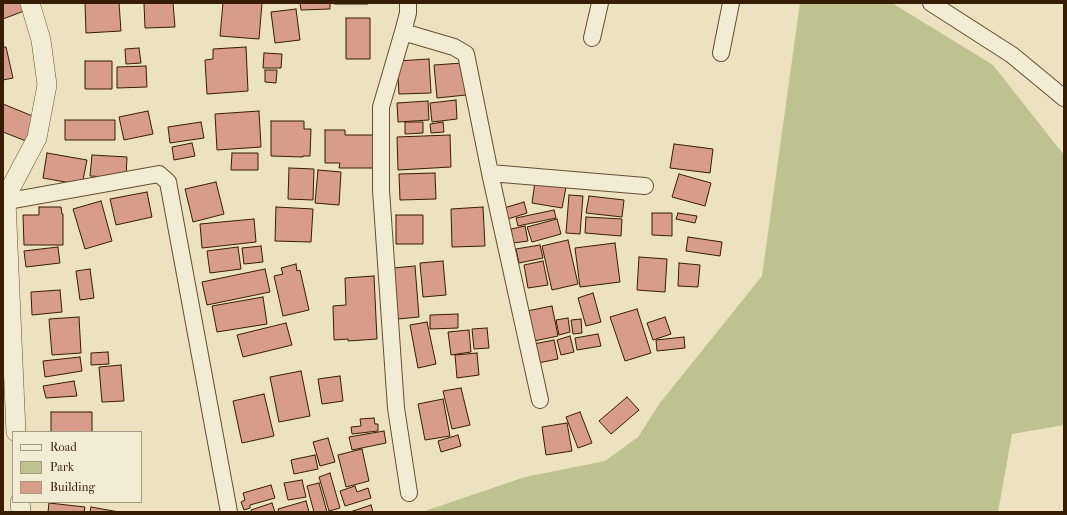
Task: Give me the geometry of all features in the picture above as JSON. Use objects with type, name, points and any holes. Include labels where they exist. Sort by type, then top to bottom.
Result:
[{"type":"street","points":[[16,431],[8,368],[5,201],[37,138],[46,85],[41,40],[30,3]]},
{"type":"street","points":[[408,3],[408,13],[381,107],[381,190],[396,408],[409,493]]},
{"type":"street","points":[[592,38],[600,3]]},
{"type":"street","points":[[721,53],[731,3]]},
{"type":"street","points":[[932,3],[1012,55],[1064,98]]},
{"type":"street","points":[[403,32],[454,47],[466,54],[490,173],[540,400]]},
{"type":"street","points":[[490,173],[645,186]]},
{"type":"street","points":[[5,201],[159,174],[168,182],[229,512]]},
{"type":"green space","points":[[800,3],[892,3],[993,65],[1064,155],[1064,425],[1012,434],[998,512],[422,512],[525,477],[605,461],[638,437],[660,403],[762,276]]},
{"type":"building","points":[[3,3],[21,3],[24,11],[3,19]]},
{"type":"building","points":[[85,3],[119,3],[121,31],[86,33]]},
{"type":"building","points":[[144,3],[173,3],[175,27],[145,28]]},
{"type":"building","points":[[223,3],[262,3],[259,39],[220,36]]},
{"type":"building","points":[[300,3],[330,3],[330,9],[301,10]]},
{"type":"building","points":[[368,3],[368,4],[334,4]]},
{"type":"building","points":[[296,9],[300,40],[275,43],[271,12]]},
{"type":"building","points":[[346,18],[370,18],[370,59],[346,59]]},
{"type":"building","points":[[3,47],[6,47],[13,78],[3,80]]},
{"type":"building","points":[[246,47],[248,91],[207,94],[205,60],[213,59],[213,49]]},
{"type":"building","points":[[139,48],[141,63],[126,64],[125,49]]},
{"type":"building","points":[[264,53],[282,54],[281,68],[263,68]]},
{"type":"building","points":[[429,59],[431,93],[399,94],[397,61]]},
{"type":"building","points":[[85,61],[112,61],[112,89],[85,89]]},
{"type":"building","points":[[463,63],[466,95],[437,98],[434,65]]},
{"type":"building","points":[[146,66],[147,87],[117,88],[117,67]]},
{"type":"building","points":[[265,70],[277,70],[276,83],[265,82]]},
{"type":"building","points":[[456,100],[457,119],[432,122],[430,103]]},
{"type":"building","points":[[428,101],[429,120],[398,122],[397,103]]},
{"type":"building","points":[[3,104],[35,117],[26,141],[3,132]]},
{"type":"building","points":[[148,111],[153,134],[124,140],[119,117]]},
{"type":"building","points":[[259,111],[261,147],[217,150],[215,114]]},
{"type":"building","points":[[65,120],[115,120],[115,140],[65,140]]},
{"type":"building","points":[[271,121],[304,121],[304,129],[311,129],[310,156],[271,156]]},
{"type":"building","points":[[201,122],[204,138],[170,143],[168,127]]},
{"type":"building","points":[[405,122],[423,122],[423,133],[405,134]]},
{"type":"building","points":[[443,122],[444,132],[431,133],[430,124]]},
{"type":"building","points":[[325,130],[345,130],[345,135],[376,135],[375,168],[339,168],[340,163],[325,163]]},
{"type":"building","points":[[450,135],[451,167],[398,170],[397,137]]},
{"type":"building","points":[[192,143],[195,156],[174,160],[172,147]]},
{"type":"building","points":[[674,144],[713,149],[710,173],[670,168]]},
{"type":"building","points":[[47,153],[87,160],[82,185],[43,178]]},
{"type":"building","points":[[232,153],[258,153],[258,170],[231,170]]},
{"type":"building","points":[[92,155],[127,157],[126,178],[90,176]]},
{"type":"building","points":[[289,168],[314,169],[313,200],[288,199]]},
{"type":"building","points":[[318,170],[341,172],[339,205],[315,203]]},
{"type":"building","points":[[435,173],[436,199],[400,200],[399,174]]},
{"type":"building","points":[[679,174],[711,183],[705,206],[672,197]]},
{"type":"building","points":[[216,182],[224,214],[193,222],[185,189]]},
{"type":"building","points":[[535,182],[566,187],[562,208],[532,203]]},
{"type":"building","points":[[147,192],[152,217],[116,225],[110,199]]},
{"type":"building","points":[[569,195],[583,196],[580,234],[566,233]]},
{"type":"building","points":[[589,196],[624,200],[622,217],[586,213]]},
{"type":"building","points":[[101,201],[112,241],[85,249],[73,209]]},
{"type":"building","points":[[524,202],[527,213],[508,219],[504,208]]},
{"type":"building","points":[[39,207],[61,207],[63,214],[63,245],[24,245],[23,215],[39,215]]},
{"type":"building","points":[[276,207],[313,209],[311,242],[275,241]]},
{"type":"building","points":[[483,207],[485,246],[452,247],[451,209]]},
{"type":"building","points":[[554,210],[556,218],[518,226],[516,218]]},
{"type":"building","points":[[652,213],[672,213],[672,236],[652,235]]},
{"type":"building","points":[[678,213],[697,216],[695,223],[676,219]]},
{"type":"building","points":[[396,215],[423,215],[423,244],[396,244]]},
{"type":"building","points":[[586,217],[622,219],[621,236],[585,233]]},
{"type":"building","points":[[254,219],[256,242],[202,248],[200,224]]},
{"type":"building","points":[[557,219],[561,234],[532,242],[527,227]]},
{"type":"building","points":[[525,226],[528,241],[513,243],[511,229]]},
{"type":"building","points":[[688,237],[722,242],[720,256],[686,251]]},
{"type":"building","points":[[568,240],[578,284],[552,290],[542,246]]},
{"type":"building","points":[[615,243],[620,282],[580,287],[575,248]]},
{"type":"building","points":[[540,245],[543,258],[519,263],[516,249]]},
{"type":"building","points":[[261,246],[263,262],[244,264],[242,248]]},
{"type":"building","points":[[58,247],[60,263],[26,267],[24,251]]},
{"type":"building","points":[[238,247],[241,269],[210,273],[207,251]]},
{"type":"building","points":[[639,257],[667,259],[665,292],[637,290]]},
{"type":"building","points":[[443,261],[446,295],[423,297],[420,263]]},
{"type":"building","points":[[543,261],[548,285],[528,288],[524,265]]},
{"type":"building","points":[[679,263],[700,265],[698,287],[678,286]]},
{"type":"building","points":[[296,264],[297,271],[300,270],[309,310],[283,316],[274,276],[283,274],[281,268]]},
{"type":"building","points":[[415,266],[419,317],[398,319],[393,268]]},
{"type":"building","points":[[90,269],[94,298],[80,300],[76,271]]},
{"type":"building","points":[[265,269],[270,292],[207,305],[202,282]]},
{"type":"building","points":[[374,276],[377,339],[348,341],[348,339],[334,340],[333,306],[346,305],[345,278]]},
{"type":"building","points":[[60,290],[62,312],[32,315],[31,292]]},
{"type":"building","points":[[593,293],[601,322],[586,326],[578,298]]},
{"type":"building","points":[[263,297],[267,324],[217,332],[212,306]]},
{"type":"building","points":[[552,306],[558,336],[534,341],[527,311]]},
{"type":"building","points":[[637,309],[651,353],[625,361],[610,317]]},
{"type":"building","points":[[458,314],[458,328],[430,329],[430,315]]},
{"type":"building","points":[[79,317],[81,353],[52,355],[49,319]]},
{"type":"building","points":[[665,317],[671,334],[653,340],[647,323]]},
{"type":"building","points":[[568,318],[570,332],[559,335],[556,320]]},
{"type":"building","points":[[581,319],[582,333],[573,334],[571,320]]},
{"type":"building","points":[[427,322],[436,364],[418,368],[410,325]]},
{"type":"building","points":[[286,323],[292,345],[243,357],[237,335]]},
{"type":"building","points":[[487,328],[489,348],[474,349],[472,329]]},
{"type":"building","points":[[469,330],[471,352],[451,355],[448,332]]},
{"type":"building","points":[[598,334],[601,346],[577,350],[575,338]]},
{"type":"building","points":[[570,336],[574,352],[561,355],[557,340]]},
{"type":"building","points":[[684,337],[685,348],[657,351],[656,340]]},
{"type":"building","points":[[554,340],[558,359],[538,363],[534,344]]},
{"type":"building","points":[[108,352],[109,364],[91,365],[91,353]]},
{"type":"building","points":[[477,353],[479,375],[457,378],[455,355]]},
{"type":"building","points":[[80,357],[82,371],[45,377],[43,361]]},
{"type":"building","points":[[121,365],[124,401],[102,402],[99,367]]},
{"type":"building","points":[[301,371],[310,416],[279,422],[270,377]]},
{"type":"building","points":[[340,376],[343,401],[322,404],[318,379]]},
{"type":"building","points":[[74,381],[77,396],[46,398],[43,386]]},
{"type":"building","points":[[461,388],[470,425],[452,429],[443,391]]},
{"type":"building","points":[[264,394],[274,436],[242,443],[233,401]]},
{"type":"building","points":[[627,397],[639,410],[611,434],[599,421]]},
{"type":"building","points":[[443,399],[450,436],[425,440],[418,404]]},
{"type":"building","points":[[51,412],[92,412],[92,431],[51,431]]},
{"type":"building","points":[[580,412],[592,443],[578,448],[566,417]]},
{"type":"building","points":[[374,418],[375,424],[378,424],[378,431],[352,434],[351,427],[361,426],[360,419]]},
{"type":"building","points":[[567,423],[572,451],[546,455],[542,427]]},
{"type":"building","points":[[384,431],[386,443],[352,450],[349,437]]},
{"type":"building","points":[[458,435],[461,446],[441,452],[438,441]]},
{"type":"building","points":[[328,438],[335,462],[320,466],[313,442]]},
{"type":"building","points":[[362,449],[369,481],[346,487],[338,455]]},
{"type":"building","points":[[315,455],[318,469],[294,474],[291,460]]},
{"type":"building","points":[[330,473],[340,508],[329,511],[319,477]]},
{"type":"building","points":[[302,480],[306,497],[288,500],[284,483]]},
{"type":"building","points":[[319,483],[327,512],[314,512],[307,486]]},
{"type":"building","points":[[271,485],[275,498],[250,505],[250,508],[244,510],[241,502],[245,500],[243,493]]},
{"type":"building","points":[[355,486],[357,492],[368,488],[371,498],[345,506],[340,491]]},
{"type":"building","points":[[306,501],[309,512],[279,512],[278,509]]},
{"type":"building","points":[[49,503],[85,507],[84,512],[48,512]]},
{"type":"building","points":[[272,503],[275,512],[252,512],[251,510]]},
{"type":"building","points":[[371,505],[373,512],[350,512]]},
{"type":"building","points":[[91,507],[119,512],[90,512]]}]
